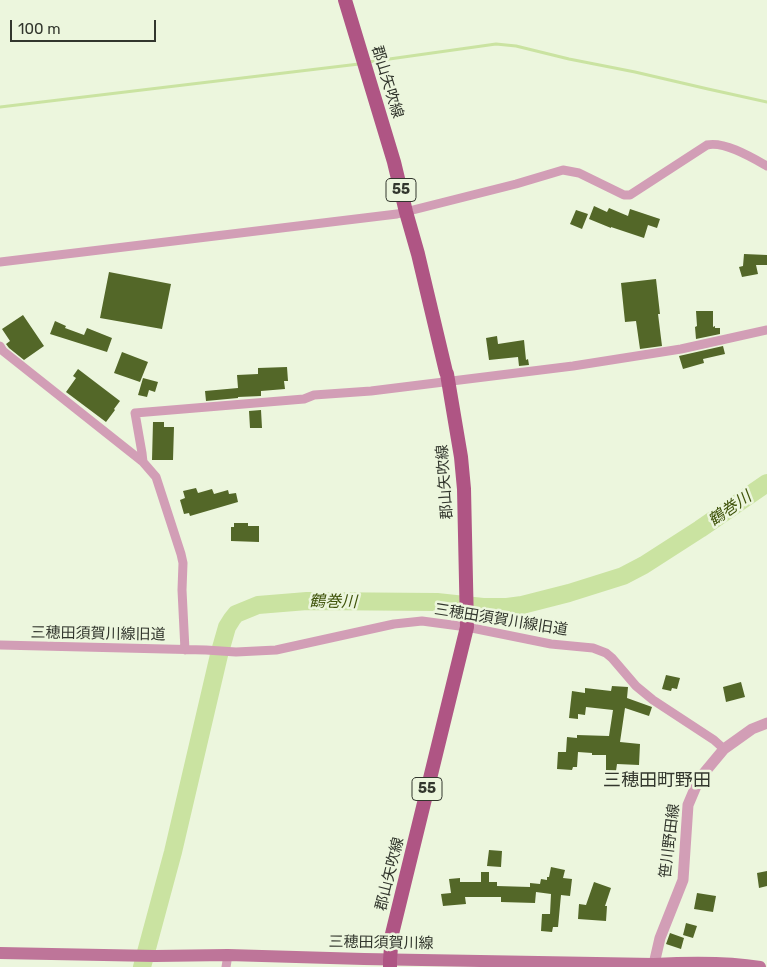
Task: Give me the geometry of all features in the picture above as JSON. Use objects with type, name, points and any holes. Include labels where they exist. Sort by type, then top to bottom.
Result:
[{"type":"main road","name":"郡山矢吹線","points":[[344,0],[394,162],[418,254],[449,382],[463,481],[467,628],[392,934],[390,963]]},
{"type":"main road","name":"三穂田須賀川線","points":[[0,953],[155,956],[227,961],[724,963],[760,967]]},
{"type":"street","points":[[0,262],[406,212],[563,170],[579,173],[624,195],[630,195],[707,145],[712,144],[722,144],[767,166]]},
{"type":"street","points":[[143,462],[135,413],[304,399],[314,395],[371,391],[573,366],[664,352],[767,330]]},
{"type":"street","points":[[0,346],[3,351],[143,462],[156,477],[183,563],[182,590],[185,650]]},
{"type":"street","name":"三穂田須賀川線旧道","points":[[0,645],[236,652],[276,650],[394,624],[422,622],[467,628],[551,644],[593,648],[606,653],[636,686],[653,700],[714,740],[724,749]]},
{"type":"street","name":"笹川野田線","points":[[654,964],[660,938],[683,880],[688,805],[699,779],[724,749],[752,729],[767,723]]},
{"type":"building","points":[[594,206],[607,212],[609,208],[628,216],[630,209],[660,219],[657,228],[648,225],[644,238],[589,219]]},
{"type":"building","points":[[576,210],[588,214],[582,229],[570,224]]},
{"type":"building","points":[[744,254],[767,255],[767,265],[756,265],[758,274],[742,277],[739,267],[743,266]]},
{"type":"building","points":[[109,272],[171,284],[162,329],[100,318]]},
{"type":"building","points":[[656,279],[662,346],[640,349],[636,321],[625,322],[621,283]]},
{"type":"building","points":[[696,311],[713,311],[713,327],[720,328],[720,334],[696,339]]},
{"type":"building","points":[[23,315],[44,346],[24,360],[6,344],[10,341],[2,329]]},
{"type":"building","points":[[55,321],[66,326],[65,328],[84,335],[87,328],[112,338],[107,352],[50,334]]},
{"type":"building","points":[[497,336],[498,344],[524,340],[526,360],[528,359],[529,365],[519,366],[518,357],[489,360],[486,338]]},
{"type":"building","points":[[723,346],[725,354],[703,359],[704,363],[683,369],[679,356]]},
{"type":"building","points":[[122,352],[148,362],[140,382],[114,373]]},
{"type":"building","points":[[287,367],[288,381],[284,381],[285,389],[261,391],[261,396],[206,401],[205,391],[238,388],[237,375],[258,374],[258,368]]},
{"type":"building","points":[[78,369],[120,401],[106,422],[66,392],[76,378],[73,376]]},
{"type":"building","points":[[143,378],[158,382],[155,392],[149,390],[147,397],[138,395]]},
{"type":"building","points":[[261,410],[262,428],[250,428],[249,411]]},
{"type":"building","points":[[153,422],[164,422],[164,427],[174,427],[173,460],[152,460]]},
{"type":"building","points":[[196,488],[198,493],[212,489],[214,494],[228,490],[229,494],[236,493],[238,502],[190,516],[189,513],[184,514],[180,500],[185,498],[183,491]]},
{"type":"building","points":[[234,523],[248,523],[248,526],[259,526],[259,542],[231,541],[231,527],[234,527]]},
{"type":"building","points":[[666,675],[680,678],[677,689],[672,688],[671,691],[662,689]]},
{"type":"building","points":[[741,682],[745,697],[726,702],[723,687]]},
{"type":"building","points":[[612,686],[628,687],[627,698],[652,707],[649,716],[625,708],[620,742],[640,744],[639,765],[617,764],[616,771],[606,770],[606,755],[578,752],[577,767],[573,767],[572,770],[557,769],[558,752],[566,752],[567,737],[577,738],[577,735],[609,736],[613,710],[586,707],[585,715],[578,714],[578,719],[569,718],[572,691],[585,693],[585,688],[611,691]]},
{"type":"building","points":[[489,850],[502,851],[501,867],[487,866]]},
{"type":"building","points":[[551,867],[565,870],[563,878],[572,879],[570,896],[561,895],[558,927],[553,927],[552,932],[541,931],[542,914],[550,914],[551,894],[536,892],[535,903],[501,902],[501,897],[465,897],[466,904],[443,906],[441,894],[451,893],[449,879],[460,878],[460,882],[481,882],[481,872],[489,872],[489,882],[497,882],[497,886],[530,887],[530,883],[540,884],[541,879],[547,880]]},
{"type":"building","points":[[767,871],[767,886],[759,888],[757,873]]},
{"type":"building","points":[[594,882],[611,888],[605,906],[607,906],[606,921],[578,919],[579,904],[586,905]]},
{"type":"building","points":[[697,893],[716,896],[713,912],[694,909]]},
{"type":"building","points":[[686,923],[697,926],[693,938],[683,935]]},
{"type":"building","points":[[670,933],[684,938],[681,949],[666,944]]},
{"type":"waterway","points":[[368,62],[496,44],[516,46],[767,102]]},
{"type":"waterway","points":[[0,107],[359,64]]},
{"type":"waterway","name":"鶴巻川","points":[[142,967],[173,852],[219,655],[227,627],[236,614],[258,605],[307,601],[437,602],[483,607],[522,605],[623,576],[644,565],[700,529],[767,483]]},
{"type":"district","name":"三穂田町野田","points":[[657,781]]}]
